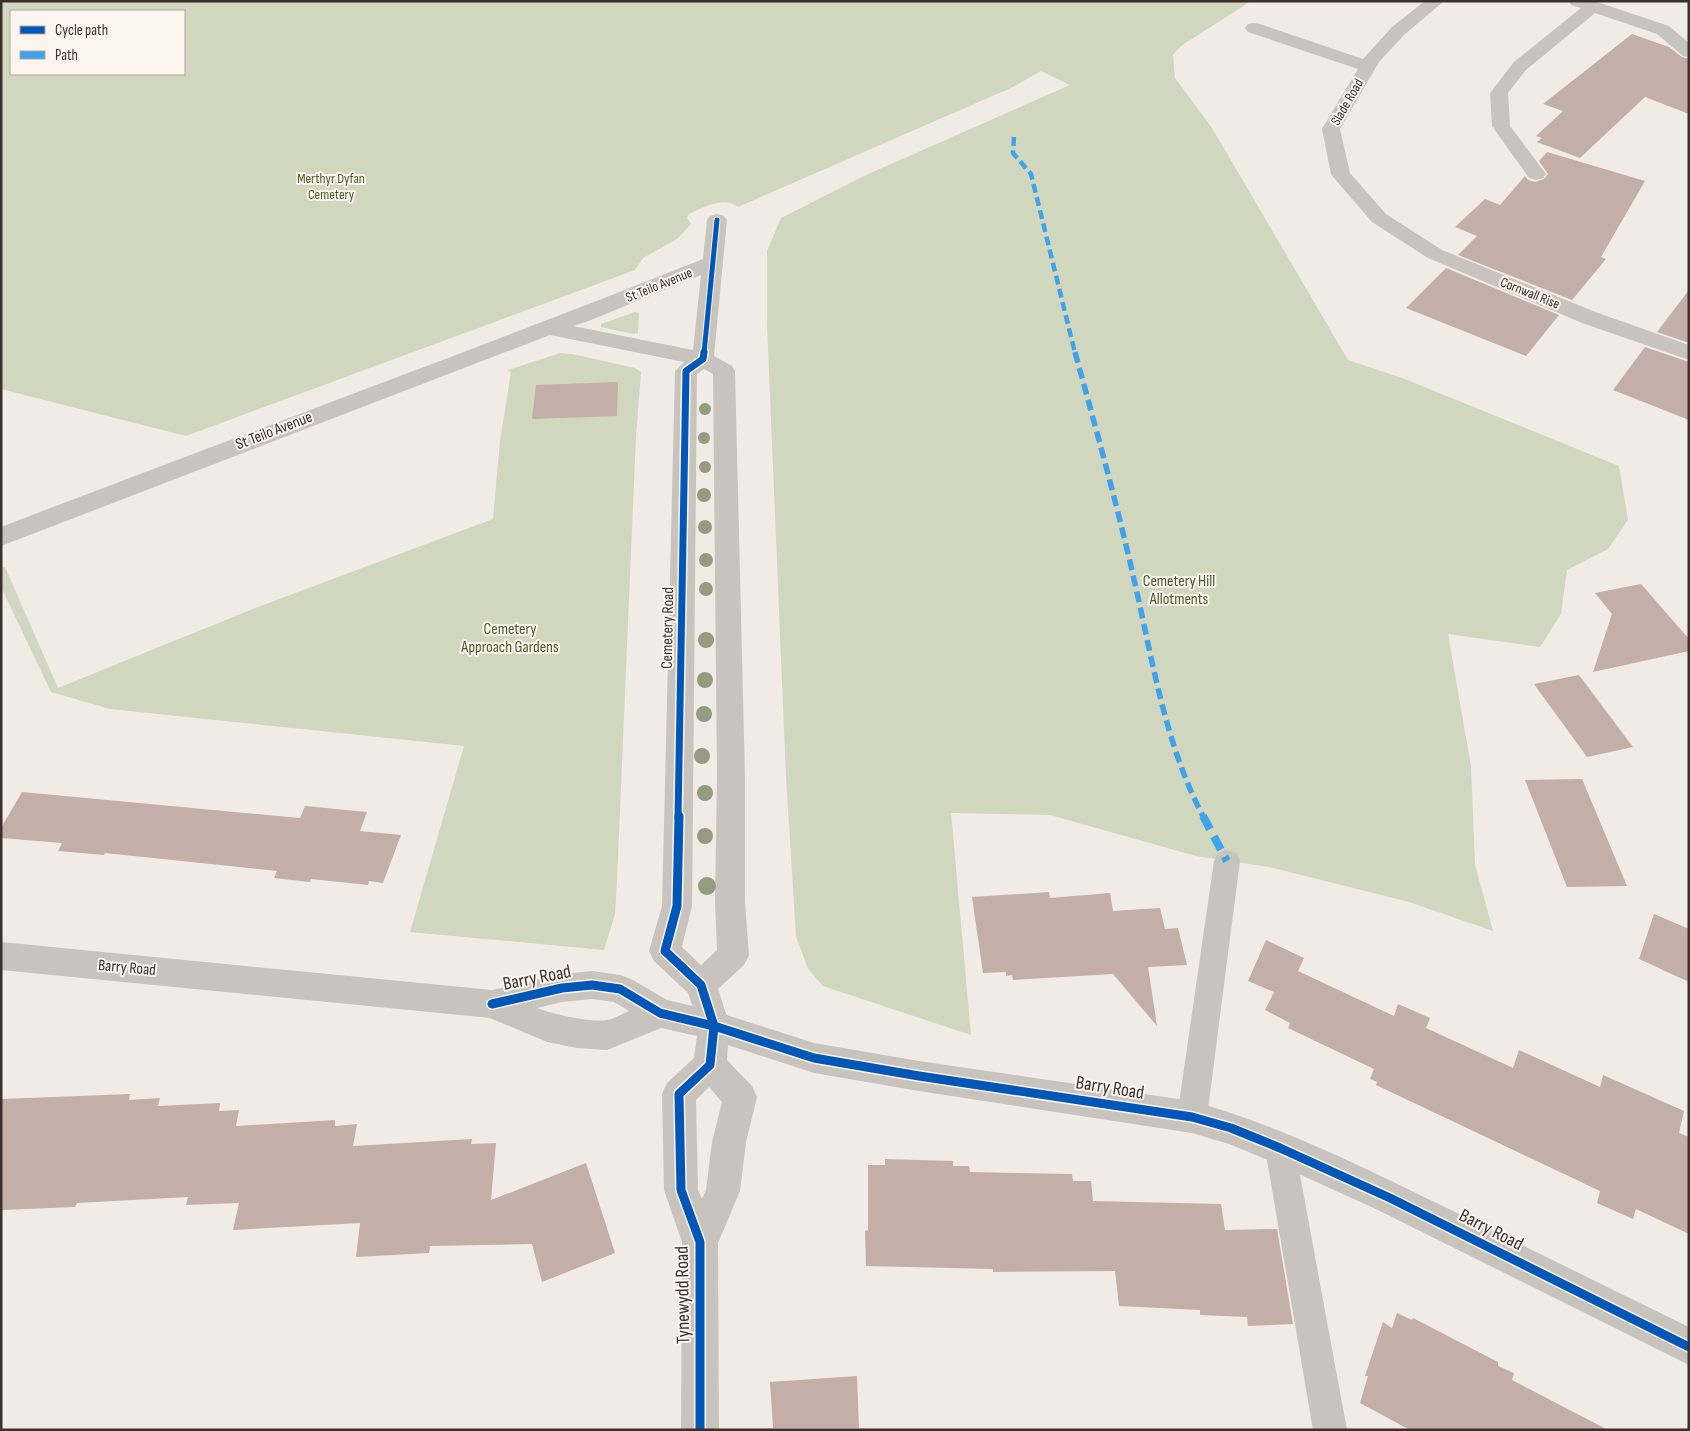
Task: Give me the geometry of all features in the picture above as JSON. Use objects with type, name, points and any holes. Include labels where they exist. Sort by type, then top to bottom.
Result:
[{"type":"street","name":"Slade Road","points":[[1379,218],[1341,174],[1331,130],[1372,58],[1398,31],[1436,1]]},
{"type":"street","points":[[1536,174],[1501,126],[1499,93],[1520,66],[1585,4],[1634,13],[1663,30],[1689,52]]},
{"type":"street","points":[[1254,28],[1367,66]]},
{"type":"street","name":"Cornwall Rise","points":[[1379,218],[1435,254],[1590,318],[1689,353]]},
{"type":"street","points":[[703,359],[717,220]]},
{"type":"street","name":"St Teilo Avenue","points":[[1,537],[548,328],[712,263]]},
{"type":"street","points":[[548,328],[703,359],[724,371],[732,955],[701,985]]},
{"type":"street","name":"Cemetery Road","points":[[703,359],[686,372],[676,906],[674,923],[665,951],[701,985],[714,1026]]},
{"type":"street","name":"Barry Road","points":[[1,956],[492,1004],[547,1027],[608,1035],[660,1012]]},
{"type":"street","name":"Barry Road","points":[[492,1004],[562,988],[592,985],[620,988],[660,1012],[714,1026],[814,1058],[919,1076],[1192,1117],[1231,1128],[1390,1198],[1689,1348]]},
{"type":"street","points":[[710,1065],[714,1026]]},
{"type":"street","name":"Tynewydd Road","points":[[700,1242],[723,1191],[729,1142],[740,1098],[710,1065],[679,1094],[681,1190],[700,1242],[700,1430]]},
{"type":"lane","points":[[1192,1117],[1226,862]]},
{"type":"lane","points":[[1280,1148],[1330,1430]]},
{"type":"green space","points":[[1,1],[1251,1],[1181,46],[1173,55],[1175,78],[1212,128],[1348,360],[1405,379],[1619,466],[1628,520],[1608,549],[1567,570],[1561,614],[1540,647],[1448,634],[1471,766],[1475,865],[1493,931],[1409,902],[1269,867],[1196,856],[1050,815],[951,813],[971,1035],[823,986],[808,969],[796,936],[786,777],[767,324],[767,251],[781,218],[866,175],[1070,85],[1041,71],[1013,87],[738,207],[727,202],[714,204],[689,214],[687,218],[691,224],[677,239],[643,258],[635,270],[186,436],[1,389]]},
{"type":"green space","points":[[635,312],[639,313],[638,333],[633,334],[601,327],[601,324]]},
{"type":"green space","name":"Cemetery Approach Gardens","points":[[560,353],[635,368],[641,372],[636,436],[615,914],[604,950],[410,932],[464,746],[110,709],[51,692],[1,587],[1,568],[5,567],[58,688],[258,607],[493,519],[500,441],[511,372],[508,370]]},
{"type":"building","points":[[1632,34],[1669,47],[1682,57],[1689,59],[1689,114],[1645,97],[1580,158],[1537,142],[1542,138],[1536,136],[1563,111],[1543,104]]},
{"type":"building","points":[[1547,152],[1645,181],[1601,257],[1606,259],[1572,300],[1458,255],[1477,236],[1455,227],[1485,199],[1500,205],[1525,176],[1528,180],[1535,182],[1544,179],[1548,174],[1539,161]]},
{"type":"building","points":[[1446,268],[1559,315],[1526,356],[1406,308]]},
{"type":"building","points":[[1689,290],[1689,343],[1657,332]]},
{"type":"building","points":[[1645,347],[1689,362],[1689,420],[1613,390]]},
{"type":"building","points":[[618,382],[617,416],[532,419],[536,385]]},
{"type":"building","points":[[1641,584],[1689,639],[1689,651],[1593,672],[1612,614],[1595,593]]},
{"type":"building","points":[[1579,675],[1633,747],[1587,757],[1534,684]]},
{"type":"building","points":[[1582,779],[1627,886],[1567,887],[1525,780]]},
{"type":"building","points":[[22,792],[300,818],[305,806],[367,812],[360,831],[401,835],[383,883],[369,881],[368,885],[311,879],[310,882],[274,878],[277,871],[105,853],[104,855],[58,851],[62,843],[1,838],[1,828]]},
{"type":"building","points":[[1049,892],[1050,898],[1110,893],[1113,911],[1160,908],[1165,929],[1178,928],[1187,965],[1148,967],[1157,1026],[1113,974],[1013,980],[1012,975],[1006,976],[1006,972],[983,973],[972,897]]},
{"type":"building","points":[[1654,914],[1689,929],[1689,982],[1639,959]]},
{"type":"building","points":[[1266,940],[1304,958],[1298,971],[1394,1016],[1398,1004],[1430,1018],[1426,1028],[1513,1068],[1519,1050],[1600,1087],[1603,1075],[1684,1111],[1679,1133],[1689,1137],[1689,1234],[1636,1209],[1633,1219],[1597,1203],[1600,1191],[1376,1085],[1377,1082],[1370,1079],[1374,1069],[1288,1028],[1290,1023],[1265,1010],[1274,992],[1248,981]]},
{"type":"building","points":[[130,1094],[129,1100],[160,1098],[158,1106],[220,1103],[219,1111],[239,1110],[236,1126],[335,1120],[335,1126],[357,1124],[353,1146],[472,1139],[471,1144],[496,1143],[491,1200],[586,1163],[615,1253],[542,1282],[532,1244],[430,1246],[429,1253],[356,1257],[360,1223],[233,1230],[239,1203],[186,1205],[188,1197],[77,1203],[75,1207],[1,1210],[1,1099]]},
{"type":"building","points":[[885,1159],[953,1161],[953,1166],[969,1166],[970,1172],[1072,1174],[1073,1181],[1091,1181],[1093,1201],[1221,1204],[1225,1230],[1277,1229],[1293,1324],[1248,1326],[1247,1317],[1200,1315],[1200,1310],[1119,1306],[1115,1271],[993,1272],[993,1269],[866,1266],[865,1231],[868,1230],[868,1165],[885,1165]]},
{"type":"building","points":[[1397,1313],[1412,1320],[1413,1318],[1498,1362],[1498,1366],[1514,1373],[1512,1380],[1608,1430],[1410,1430],[1360,1403],[1368,1376],[1365,1376],[1383,1322],[1392,1328]]},
{"type":"building","points":[[857,1376],[859,1428],[773,1428],[770,1382]]},
{"type":"marked path","points":[[1014,137],[1013,153],[1031,174],[1065,315],[1124,536],[1168,728],[1196,803],[1227,861]]},
{"type":"cycle path","points":[[700,1430],[700,1242],[681,1190],[679,1094],[710,1065],[714,1026],[701,985],[665,951],[677,906],[686,371],[703,359],[717,220]]},
{"type":"cycle path","points":[[492,1004],[562,988],[592,985],[620,989],[660,1013],[714,1026],[814,1058],[919,1076],[1192,1117],[1231,1128],[1390,1198],[1689,1347]]},
{"type":"park label","name":"Merthyr Dyfan Cemetery","points":[[331,186]]},
{"type":"park label","name":"Cemetery Hill Allotments","points":[[1179,590]]}]
